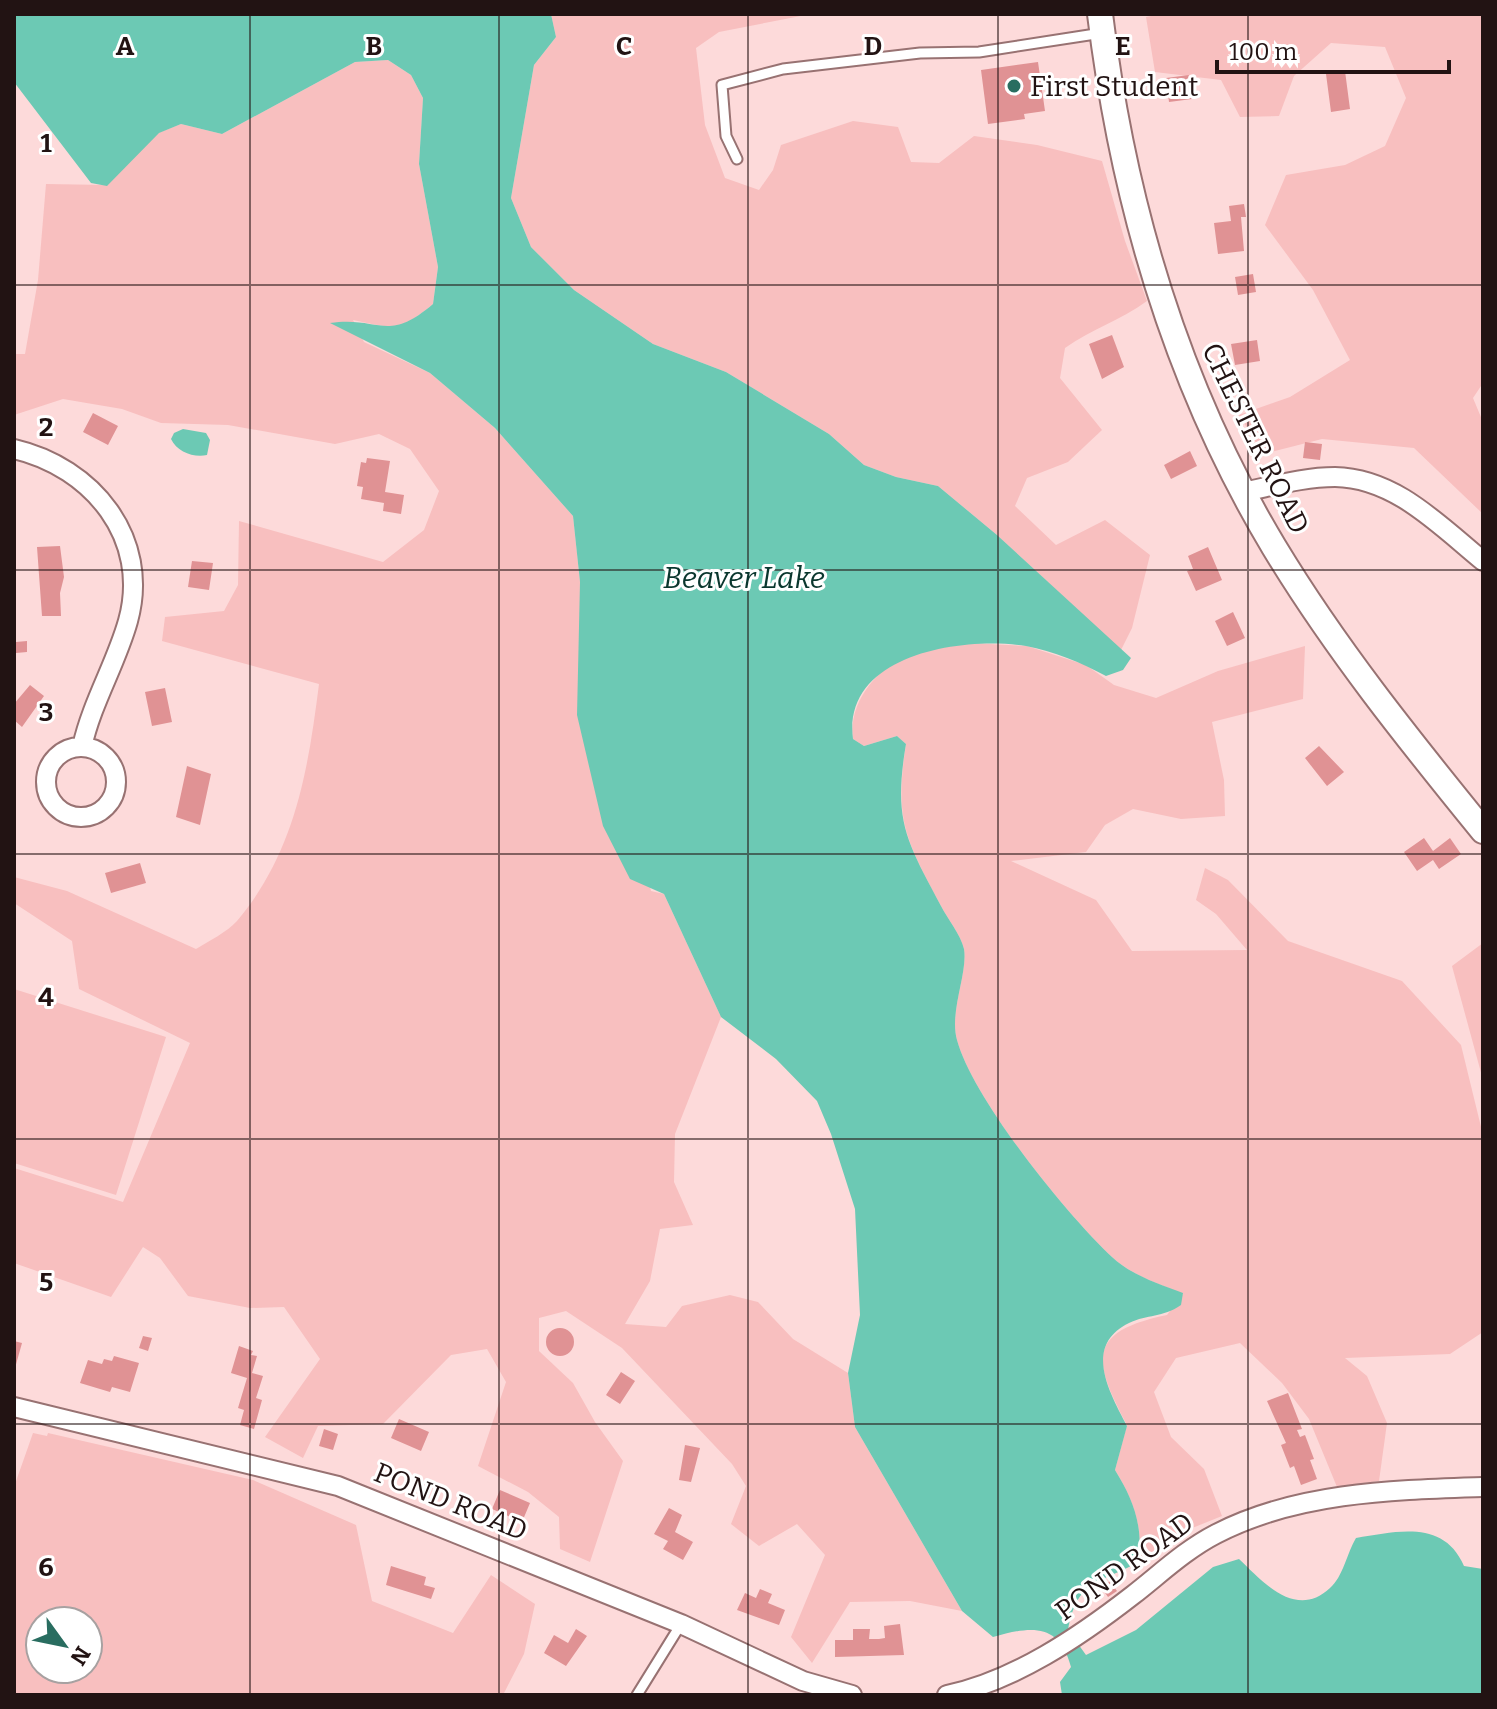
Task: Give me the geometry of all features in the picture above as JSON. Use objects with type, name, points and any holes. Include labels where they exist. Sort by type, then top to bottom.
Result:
[{"type":"main road","name":"CHESTER ROAD","points":[[1101,23],[1125,168],[1159,298],[1184,365],[1243,492],[1274,547],[1352,664],[1483,831]]},
{"type":"street","points":[[14,449],[39,455],[79,477],[108,508],[131,560],[134,588],[128,623],[95,702],[82,747]]},
{"type":"street","points":[[1243,492],[1322,478],[1365,481],[1411,503],[1483,561]]},
{"type":"street","name":"POND ROAD","points":[[14,1407],[338,1486],[681,1624],[803,1681],[852,1695]]},
{"type":"street","name":"POND ROAD","points":[[947,1695],[977,1690],[1036,1659],[1096,1623],[1195,1546],[1260,1515],[1367,1493],[1483,1487]]},
{"type":"lane","points":[[737,159],[726,136],[722,85],[783,69],[920,53],[979,52],[1101,23]]},
{"type":"lane","points":[[637,1695],[681,1624]]},
{"type":"shaded area","points":[[551,14],[811,14],[719,32],[696,48],[705,125],[725,178],[759,190],[773,170],[781,145],[853,121],[898,127],[911,162],[939,163],[974,136],[1037,145],[1102,161],[1125,241],[1147,301],[1065,348],[1060,378],[1102,430],[1068,462],[1027,478],[1015,506],[1056,545],[1105,520],[1150,555],[1132,628],[1121,650],[997,535],[938,486],[896,477],[864,465],[829,434],[726,372],[653,344],[574,290],[531,247],[511,198],[534,65],[556,37]]},
{"type":"shaded area","points":[[1161,14],[1483,14],[1483,383],[1473,398],[1483,422],[1483,514],[1414,448],[1322,439],[1263,454],[1239,415],[1290,397],[1350,360],[1313,290],[1265,225],[1286,175],[1345,165],[1385,146],[1406,98],[1385,47],[1331,43],[1294,76],[1279,116],[1240,117],[1221,80],[1155,72],[1146,17]]},
{"type":"shaded area","points":[[388,60],[411,75],[423,98],[419,164],[438,267],[433,304],[412,320],[387,326],[353,320],[364,342],[430,373],[495,428],[573,516],[580,582],[651,891],[664,894],[721,1017],[675,1134],[674,1182],[693,1225],[660,1229],[650,1281],[625,1324],[666,1327],[682,1306],[730,1295],[758,1302],[793,1339],[848,1373],[855,1427],[962,1611],[910,1601],[850,1602],[812,1663],[791,1637],[825,1555],[797,1524],[759,1546],[731,1524],[746,1486],[732,1464],[622,1348],[566,1311],[539,1318],[539,1351],[573,1383],[595,1422],[623,1461],[590,1562],[560,1549],[559,1517],[528,1492],[478,1466],[506,1382],[487,1349],[451,1355],[383,1424],[318,1426],[303,1458],[265,1437],[320,1359],[284,1307],[250,1308],[188,1296],[160,1258],[143,1247],[111,1297],[14,1263],[14,1168],[123,1202],[190,1043],[79,989],[72,941],[14,903],[14,877],[67,891],[196,949],[233,925],[257,895],[286,839],[304,779],[319,684],[162,641],[165,617],[224,611],[238,585],[239,521],[383,562],[424,530],[439,491],[410,449],[379,434],[335,444],[228,425],[161,423],[122,409],[63,399],[14,415],[14,354],[25,354],[38,280],[46,184],[107,185],[158,133],[181,124],[222,134],[355,62]]},
{"type":"shaded area","points":[[970,643],[1027,646],[1086,665],[1114,685],[1156,698],[1218,671],[1305,646],[1303,699],[1212,722],[1224,780],[1225,816],[1181,819],[1133,809],[1105,825],[1086,852],[1011,861],[1096,900],[1132,951],[1247,950],[1216,914],[1196,900],[1205,868],[1228,880],[1288,941],[1402,981],[1461,1045],[1483,1135],[1483,1332],[1450,1354],[1345,1358],[1367,1376],[1387,1423],[1379,1481],[1337,1487],[1309,1419],[1282,1383],[1240,1343],[1176,1358],[1154,1392],[1171,1437],[1204,1469],[1222,1516],[1175,1535],[1138,1562],[1136,1514],[1115,1470],[1127,1425],[1108,1384],[1103,1367],[1104,1353],[1109,1341],[1121,1330],[1167,1315],[1183,1294],[1136,1274],[1093,1238],[1024,1155],[982,1093],[966,1065],[955,1029],[964,949],[919,864],[906,829],[901,793],[906,744],[897,736],[864,746],[853,739],[855,713],[860,700],[885,669],[908,655]]},
{"type":"shaded area","points":[[1483,943],[1483,1080],[1452,966]]},
{"type":"shaded area","points":[[14,989],[166,1037],[116,1195],[14,1163]]},
{"type":"shaded area","points":[[33,1433],[47,1436],[48,1433],[253,1480],[356,1525],[372,1601],[453,1633],[491,1575],[535,1604],[524,1654],[503,1695],[14,1695],[14,1487]]},
{"type":"water","name":"Beaver Lake","points":[[14,14],[551,14],[556,37],[534,65],[511,198],[531,247],[574,290],[653,344],[726,372],[829,434],[864,465],[896,477],[938,486],[997,535],[1131,658],[1123,670],[1106,676],[1067,658],[1026,646],[972,644],[912,656],[887,669],[867,687],[855,710],[853,739],[864,746],[897,736],[906,744],[902,770],[902,812],[919,864],[964,949],[955,1029],[966,1065],[982,1093],[1047,1185],[1112,1257],[1136,1274],[1183,1293],[1181,1305],[1129,1323],[1106,1344],[1104,1371],[1127,1426],[1115,1470],[1136,1514],[1138,1562],[1084,1591],[1072,1613],[1068,1630],[1086,1655],[1136,1630],[1213,1567],[1239,1559],[1281,1594],[1305,1600],[1317,1597],[1338,1578],[1356,1538],[1419,1532],[1445,1541],[1464,1566],[1483,1569],[1483,1695],[1062,1695],[1060,1682],[1071,1667],[1066,1652],[1051,1635],[1030,1630],[993,1637],[962,1611],[855,1427],[848,1373],[860,1315],[855,1209],[817,1101],[776,1059],[721,1017],[664,894],[630,879],[603,826],[577,715],[580,582],[573,516],[495,428],[430,373],[330,323],[393,326],[417,316],[433,304],[438,267],[419,164],[423,98],[411,75],[388,60],[355,62],[222,134],[181,124],[159,133],[107,186],[91,183],[14,82]]},
{"type":"water","points":[[183,429],[206,433],[210,440],[207,455],[186,453],[174,444],[171,439],[174,433]]},
{"type":"building","name":"First Student","points":[[1038,62],[1045,111],[1024,114],[1025,119],[988,124],[981,70]]},
{"type":"building","points":[[1345,71],[1350,109],[1331,112],[1326,74]]},
{"type":"building","points":[[1189,75],[1192,99],[1169,102],[1166,78]]},
{"type":"building","points":[[1244,204],[1246,217],[1241,217],[1244,251],[1218,254],[1214,223],[1231,221],[1229,206]]},
{"type":"building","points":[[1253,274],[1256,292],[1238,295],[1235,277]]},
{"type":"building","points":[[1112,335],[1124,367],[1102,379],[1089,344]]},
{"type":"building","points":[[1257,340],[1260,361],[1235,365],[1231,344]]},
{"type":"building","points":[[93,413],[118,426],[108,445],[83,432]]},
{"type":"building","points":[[1305,442],[1322,444],[1320,460],[1303,458]]},
{"type":"building","points":[[1190,451],[1197,466],[1171,479],[1164,465]]},
{"type":"building","points":[[367,458],[390,461],[385,492],[404,495],[401,514],[383,511],[384,503],[361,499],[363,487],[357,486],[361,462],[366,463]]},
{"type":"building","points":[[60,546],[64,577],[60,593],[61,616],[42,616],[37,547]]},
{"type":"building","points":[[1208,547],[1222,580],[1196,591],[1187,571],[1193,569],[1188,556]]},
{"type":"building","points":[[192,561],[213,563],[209,590],[188,587]]},
{"type":"building","points":[[1233,612],[1245,638],[1227,646],[1215,621]]},
{"type":"building","points":[[27,641],[27,652],[16,653],[16,642]]},
{"type":"building","points":[[30,685],[44,696],[22,727],[14,720],[14,704]]},
{"type":"building","points":[[165,688],[172,722],[152,726],[145,692]]},
{"type":"building","points":[[1319,746],[1344,772],[1327,786],[1305,758]]},
{"type":"building","points":[[187,766],[211,774],[200,825],[176,817]]},
{"type":"building","points":[[1424,838],[1433,851],[1450,838],[1461,854],[1439,869],[1433,860],[1417,871],[1404,852]]},
{"type":"building","points":[[140,863],[146,883],[111,893],[105,873]]},
{"type":"building","points":[[560,1328],[570,1332],[574,1342],[570,1352],[560,1356],[550,1352],[546,1342],[550,1332]]},
{"type":"building","points":[[143,1336],[152,1338],[148,1351],[139,1348]]},
{"type":"building","points":[[14,1341],[22,1343],[15,1368],[14,1368]]},
{"type":"building","points":[[239,1346],[253,1351],[251,1355],[257,1356],[252,1373],[263,1376],[256,1398],[262,1400],[254,1429],[240,1425],[244,1410],[238,1408],[247,1378],[231,1373]]},
{"type":"building","points":[[114,1356],[139,1363],[130,1392],[112,1387],[110,1392],[80,1383],[88,1360],[102,1364],[104,1359],[112,1361]]},
{"type":"building","points":[[621,1372],[635,1381],[620,1404],[606,1395]]},
{"type":"building","points":[[1288,1393],[1302,1429],[1297,1430],[1300,1437],[1305,1435],[1314,1459],[1310,1460],[1317,1479],[1301,1485],[1294,1466],[1290,1468],[1281,1445],[1286,1443],[1267,1401]]},
{"type":"building","points":[[399,1419],[429,1432],[421,1451],[391,1438]]},
{"type":"building","points":[[324,1429],[338,1434],[333,1450],[319,1446]]},
{"type":"building","points":[[685,1445],[700,1448],[691,1482],[679,1480]]},
{"type":"building","points":[[500,1490],[530,1503],[522,1522],[492,1509]]},
{"type":"building","points":[[669,1508],[682,1515],[675,1532],[693,1542],[683,1560],[663,1549],[668,1541],[654,1534]]},
{"type":"building","points":[[391,1566],[426,1577],[424,1585],[435,1588],[431,1599],[386,1585]]},
{"type":"building","points":[[1110,1581],[1117,1591],[1108,1597],[1101,1587]]},
{"type":"building","points":[[760,1589],[772,1594],[768,1603],[785,1610],[779,1625],[737,1610],[745,1593],[756,1598]]},
{"type":"building","points":[[900,1624],[904,1655],[835,1657],[835,1640],[853,1640],[853,1629],[870,1629],[869,1639],[879,1639],[885,1638],[884,1626]]},
{"type":"building","points":[[576,1629],[587,1636],[566,1666],[544,1653],[554,1635],[568,1643]]},
{"type":"place","name":"First Student","points":[[1014,86]]}]
